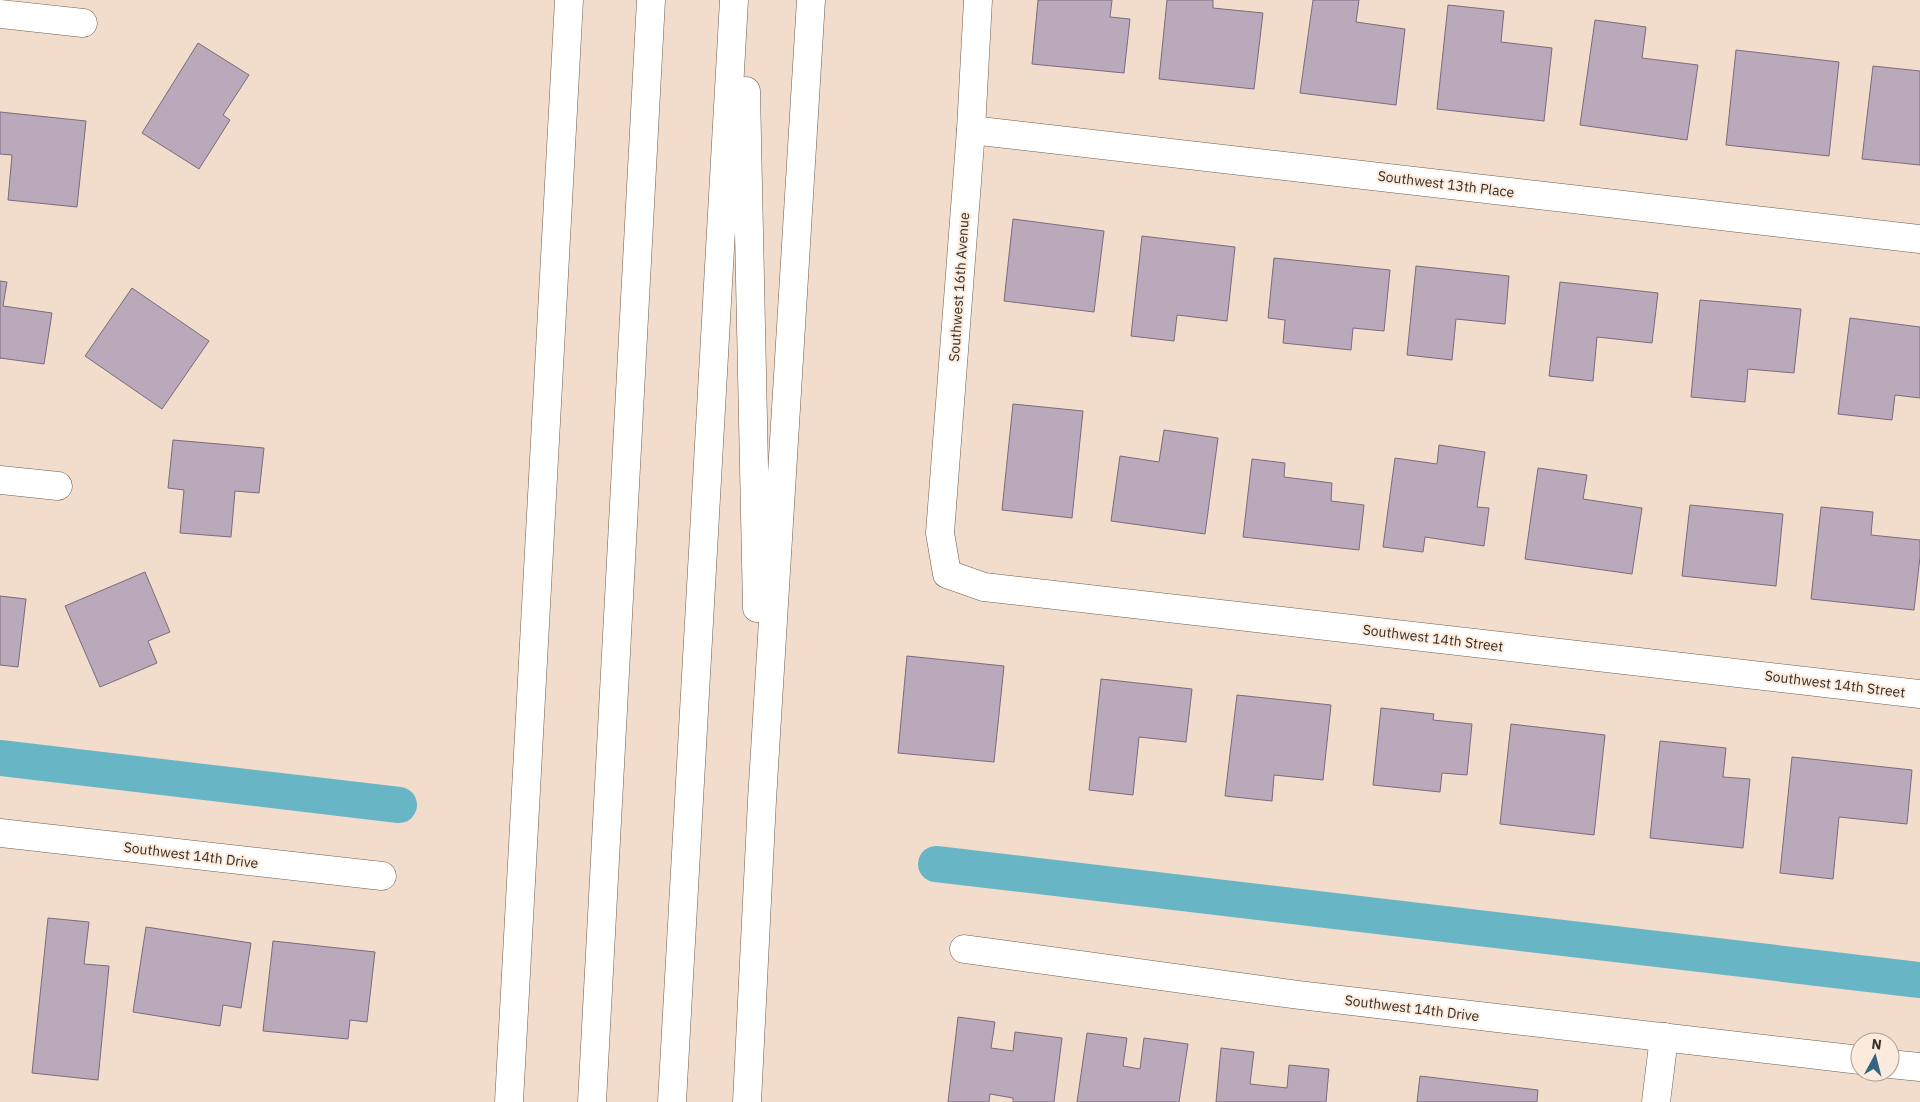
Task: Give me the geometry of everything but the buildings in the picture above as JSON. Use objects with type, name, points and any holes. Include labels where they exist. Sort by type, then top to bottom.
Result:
[{"type":"main road","points":[[509,1102],[570,0]]},
{"type":"main road","points":[[592,1102],[651,0]]},
{"type":"main road","points":[[672,1102],[734,0]]},
{"type":"main road","points":[[743,0],[762,800]]},
{"type":"main road","points":[[747,1102],[762,800],[811,0]]},
{"type":"main road","name":"Southwest 16th Avenue","points":[[947,574],[940,533],[972,130],[978,0]]},
{"type":"main road","points":[[0,14],[84,23]]},
{"type":"main road","name":"Southwest 13th Place","points":[[972,130],[1920,239]]},
{"type":"main road","points":[[0,480],[58,486]]},
{"type":"main road","name":"Southwest 14th Street","points":[[947,574],[984,586],[1920,694]]},
{"type":"main road","name":"Southwest 14th Drive","points":[[0,833],[382,876]]},
{"type":"main road","name":"Southwest 14th Drive","points":[[964,949],[1299,995],[1850,1059]]},
{"type":"main road","points":[[1656,1102],[1664,1037]]},
{"type":"main road","points":[[1900,1065],[1920,1068]]},
{"type":"waterway","points":[[0,758],[399,805]]},
{"type":"waterway","points":[[936,864],[1920,980]]}]
